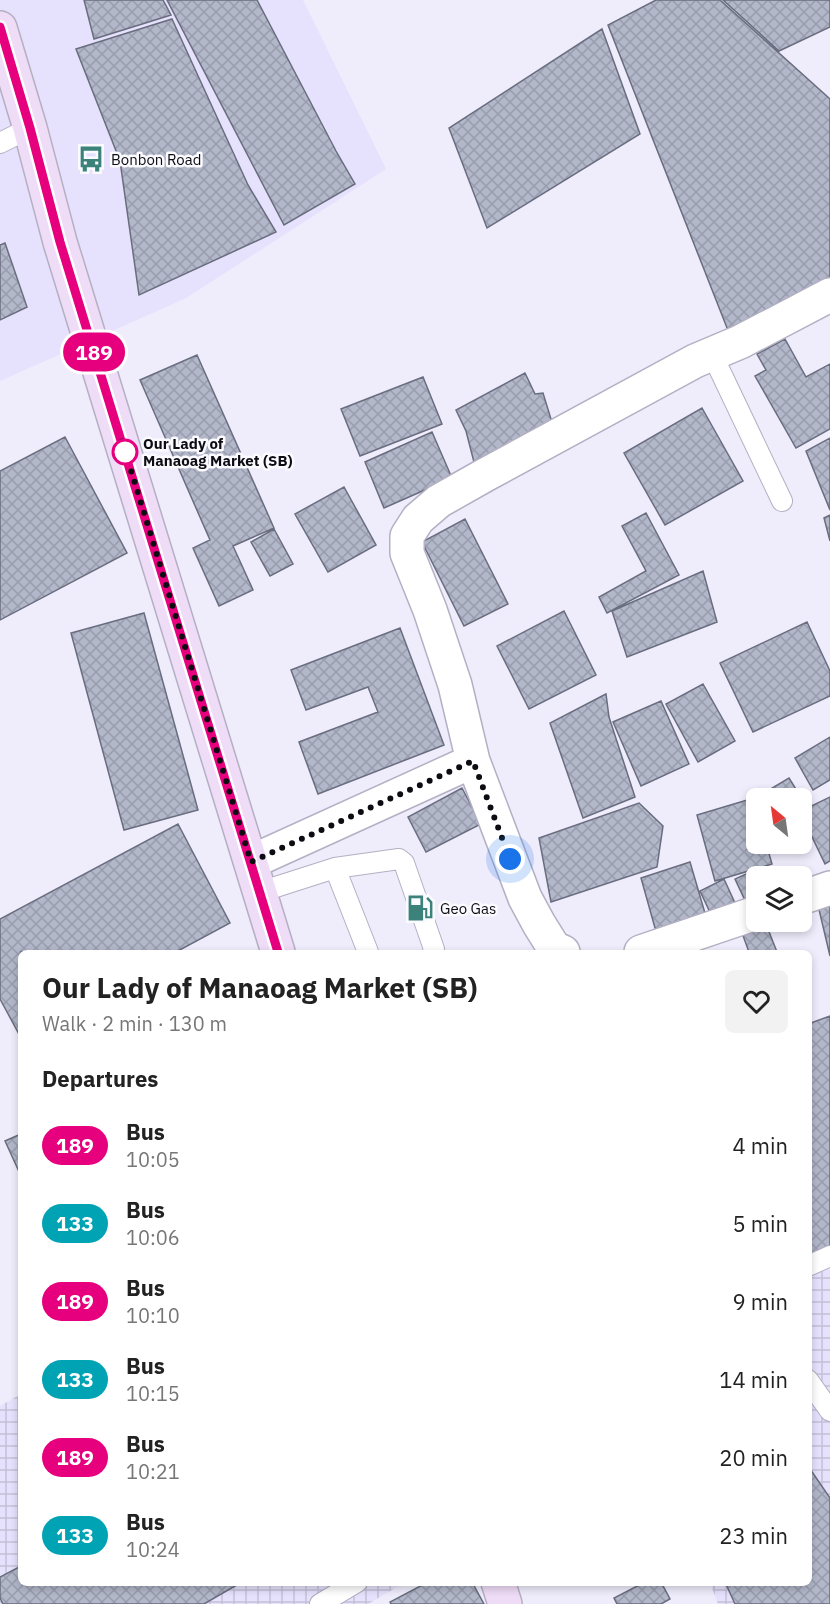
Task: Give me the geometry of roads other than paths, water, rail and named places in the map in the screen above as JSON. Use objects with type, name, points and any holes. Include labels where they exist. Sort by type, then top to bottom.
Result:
[{"type":"main road","points":[[0,27],[60,242],[277,950]]},
{"type":"main road","points":[[499,1586],[505,1604]]},
{"type":"street","points":[[558,950],[554,948],[525,898],[473,761],[455,685],[430,610],[407,553],[407,536],[418,519],[439,501],[695,361],[740,342],[830,295]]},
{"type":"street","points":[[255,877],[473,761]]},
{"type":"street","points":[[812,894],[830,888]]},
{"type":"street","points":[[647,950],[746,916]]},
{"type":"lane","points":[[0,143],[30,128]]},
{"type":"lane","points":[[712,354],[782,501]]},
{"type":"lane","points":[[255,877],[399,859],[404,863],[434,950]]},
{"type":"lane","points":[[335,868],[367,950]]},
{"type":"lane","points":[[812,1264],[830,1256]]},
{"type":"lane","points":[[812,1386],[830,1411]]},
{"type":"lane","points":[[320,1604],[350,1586]]},
{"type":"place","name":"Bonbon Road","points":[[91,159]]},
{"type":"place","name":"Our Lady of Manaoag Market (SB)","points":[[125,452]]},
{"type":"place","name":"Geo Gas","points":[[420,908]]}]
